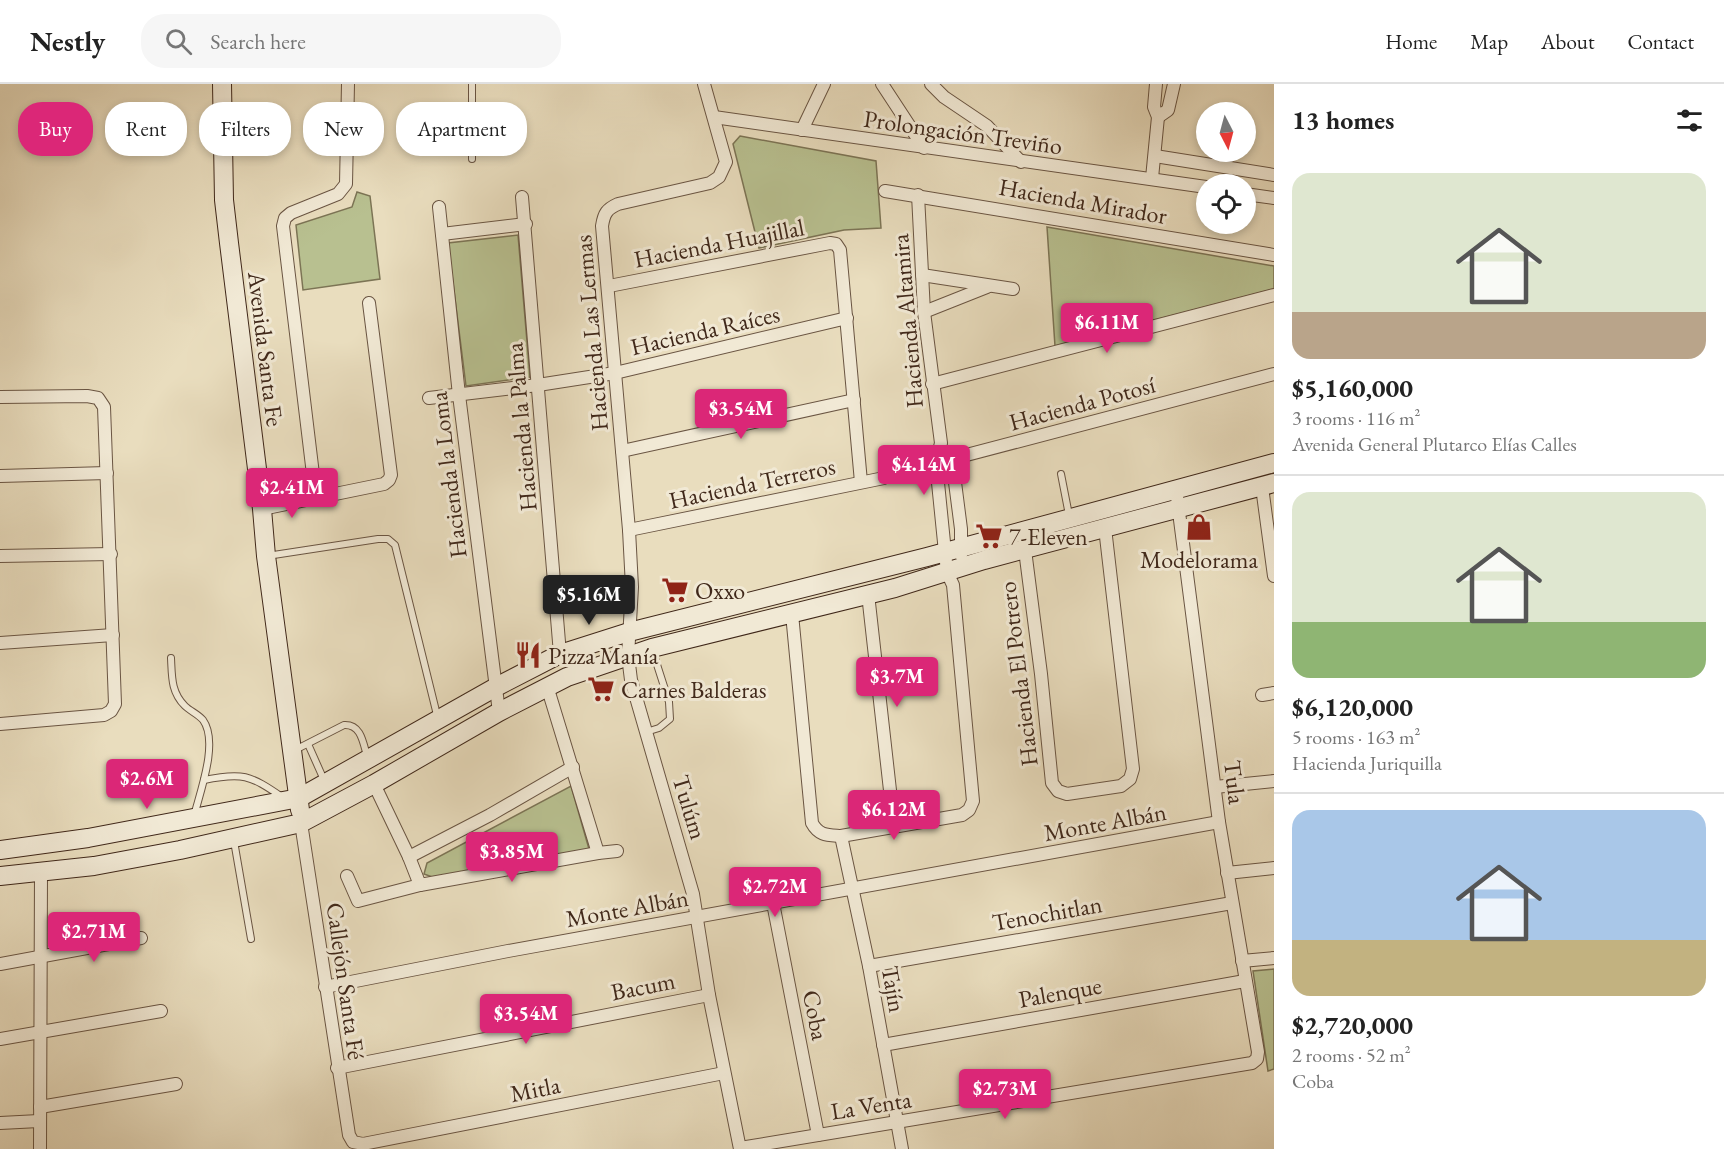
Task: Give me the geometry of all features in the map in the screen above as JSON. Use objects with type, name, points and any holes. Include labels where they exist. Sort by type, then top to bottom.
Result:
[{"type":"street","name":"Avenida Santa Fe","points":[[222,84],[224,200],[266,556],[301,748],[293,800],[301,823]]},
{"type":"street","points":[[315,494],[283,226],[285,218],[291,213],[344,190],[348,84]]},
{"type":"street","name":"Hacienda Las Lermas","points":[[628,656],[632,587],[629,530],[602,226],[603,215],[609,208],[618,204],[710,183],[719,177],[726,162],[704,84]]},
{"type":"street","points":[[802,130],[824,84]]},
{"type":"street","points":[[882,84],[924,147]]},
{"type":"street","points":[[931,84],[944,97],[987,126],[1021,162]]},
{"type":"street","points":[[1152,178],[1158,117],[1154,107],[1156,84]]},
{"type":"street","points":[[1158,117],[1168,110],[1174,84]]},
{"type":"street","name":"Prolongación Treviño","points":[[714,117],[1196,185]]},
{"type":"street","points":[[1155,156],[1274,175]]},
{"type":"street","name":"Hacienda Mirador","points":[[885,190],[1274,255]]},
{"type":"street","name":"Hacienda Altamira","points":[[918,195],[924,312],[941,443],[936,463],[953,550]]},
{"type":"street","points":[[1256,196],[1274,198]]},
{"type":"street","name":"Hacienda la Palma","points":[[522,197],[560,654]]},
{"type":"street","name":"Hacienda la Loma","points":[[439,207],[459,395],[499,712]]},
{"type":"street","points":[[442,234],[526,224]]},
{"type":"street","name":"Hacienda Huajillal","points":[[609,286],[830,243],[837,244],[840,249],[847,318]]},
{"type":"street","points":[[922,275],[1013,289]]},
{"type":"street","points":[[924,312],[990,286]]},
{"type":"street","points":[[933,384],[1274,295]]},
{"type":"street","points":[[261,503],[384,484],[389,480],[391,475],[369,303]]},
{"type":"street","points":[[847,318],[861,482]]},
{"type":"street","name":"Hacienda Raíces","points":[[429,398],[615,373],[847,318]]},
{"type":"street","name":"Hacienda Potosí","points":[[936,463],[1274,374]]},
{"type":"street","points":[[0,398],[87,396],[98,398],[104,407],[115,704],[111,711],[104,715],[0,723]]},
{"type":"street","points":[[622,451],[854,400]]},
{"type":"street","name":"Hacienda Altamira","points":[[941,443],[952,459],[953,550]]},
{"type":"street","points":[[0,850],[48,845],[293,800],[560,654],[629,632],[889,567],[1274,463]]},
{"type":"street","points":[[0,476],[107,473]]},
{"type":"street","name":"Hacienda Terreros","points":[[629,530],[884,478]]},
{"type":"street","points":[[0,876],[94,866],[180,850],[301,823],[567,676],[652,648],[954,575],[1025,550],[1268,485],[1274,576]]},
{"type":"street","name":"Tula","points":[[1176,489],[1219,822],[1258,1052],[1257,1059]]},
{"type":"street","name":"Hacienda El Potrero","points":[[1025,550],[1052,783],[1058,791],[1067,794],[1121,786],[1130,780],[1133,769],[1105,528]]},
{"type":"street","points":[[792,614],[812,823],[816,831],[823,835],[841,836],[962,815],[969,810],[973,801],[953,550]]},
{"type":"street","points":[[0,556],[111,554]]},
{"type":"street","points":[[889,567],[895,588]]},
{"type":"street","points":[[868,594],[894,826]]},
{"type":"street","points":[[0,643],[113,635]]},
{"type":"street","name":"Tulúm","points":[[628,656],[631,680],[687,870],[740,1148]]},
{"type":"street","points":[[547,686],[598,852]]},
{"type":"street","points":[[409,857],[490,815],[573,767]]},
{"type":"street","points":[[1215,787],[1274,781]]},
{"type":"street","points":[[374,784],[420,885]]},
{"type":"street","name":"Monte Albán","points":[[325,987],[1219,822]]},
{"type":"street","points":[[174,823],[180,850]]},
{"type":"street","name":"Callejón Santa Fé","points":[[301,823],[337,1068],[349,1135],[353,1142]]},
{"type":"street","name":"Tajín","points":[[841,836],[869,966],[902,1149]]},
{"type":"street","points":[[347,876],[358,901],[420,885],[598,852],[617,851]]},
{"type":"street","points":[[1227,873],[1274,868]]},
{"type":"street","points":[[40,1149],[41,872]]},
{"type":"street","name":"Coba","points":[[773,903],[818,1135]]},
{"type":"street","name":"Tenochitlan","points":[[869,966],[1232,903]]},
{"type":"street","points":[[0,964],[141,938]]},
{"type":"street","points":[[1242,961],[1274,958]]},
{"type":"street","name":"Palenque","points":[[883,1045],[1245,981]]},
{"type":"street","name":"Bacum","points":[[337,1068],[709,995]]},
{"type":"street","points":[[0,1039],[161,1011]]},
{"type":"street","name":"La Venta","points":[[740,1148],[1252,1063],[1257,1059]]},
{"type":"street","name":"Mitla","points":[[353,1142],[363,1144],[724,1073]]},
{"type":"street","points":[[40,1107],[176,1084]]},
{"type":"street","points":[[0,1123],[39,1121]]},
{"type":"lane","points":[[472,84],[472,159]]},
{"type":"lane","points":[[1061,474],[1070,519]]},
{"type":"lane","points":[[266,556],[378,539],[388,539],[395,545],[438,719]]},
{"type":"lane","points":[[646,732],[659,728],[670,719],[669,702],[652,648]]},
{"type":"lane","points":[[171,658],[172,685],[177,698],[201,718],[206,726],[210,747],[193,819]]},
{"type":"lane","points":[[326,783],[301,748],[344,725],[350,725],[356,728],[361,735],[368,759]]},
{"type":"lane","points":[[204,780],[226,775],[242,776],[261,782],[293,800]]},
{"type":"lane","points":[[234,837],[251,939]]},
{"type":"green space","points":[[740,136],[876,161],[881,228],[844,230],[759,248],[733,144]]},
{"type":"green space","points":[[357,192],[370,196],[380,279],[303,290],[296,225],[352,207]]},
{"type":"green space","points":[[1047,227],[1274,266],[1274,289],[1055,346]]},
{"type":"green space","points":[[518,235],[530,377],[466,386],[448,243]]},
{"type":"green space","points":[[571,786],[589,849],[435,878],[424,874],[427,863]]},
{"type":"green space","points":[[1274,969],[1274,1069],[1268,1071],[1253,971]]},
{"type":"place","name":"Modelorama","points":[[1199,527]]},
{"type":"place","name":"7-Eleven","points":[[989,536]]},
{"type":"place","name":"Oxxo","points":[[675,590]]},
{"type":"place","name":"Pizza Manía","points":[[528,655]]},
{"type":"place","name":"Carnes Balderas","points":[[601,689]]}]
